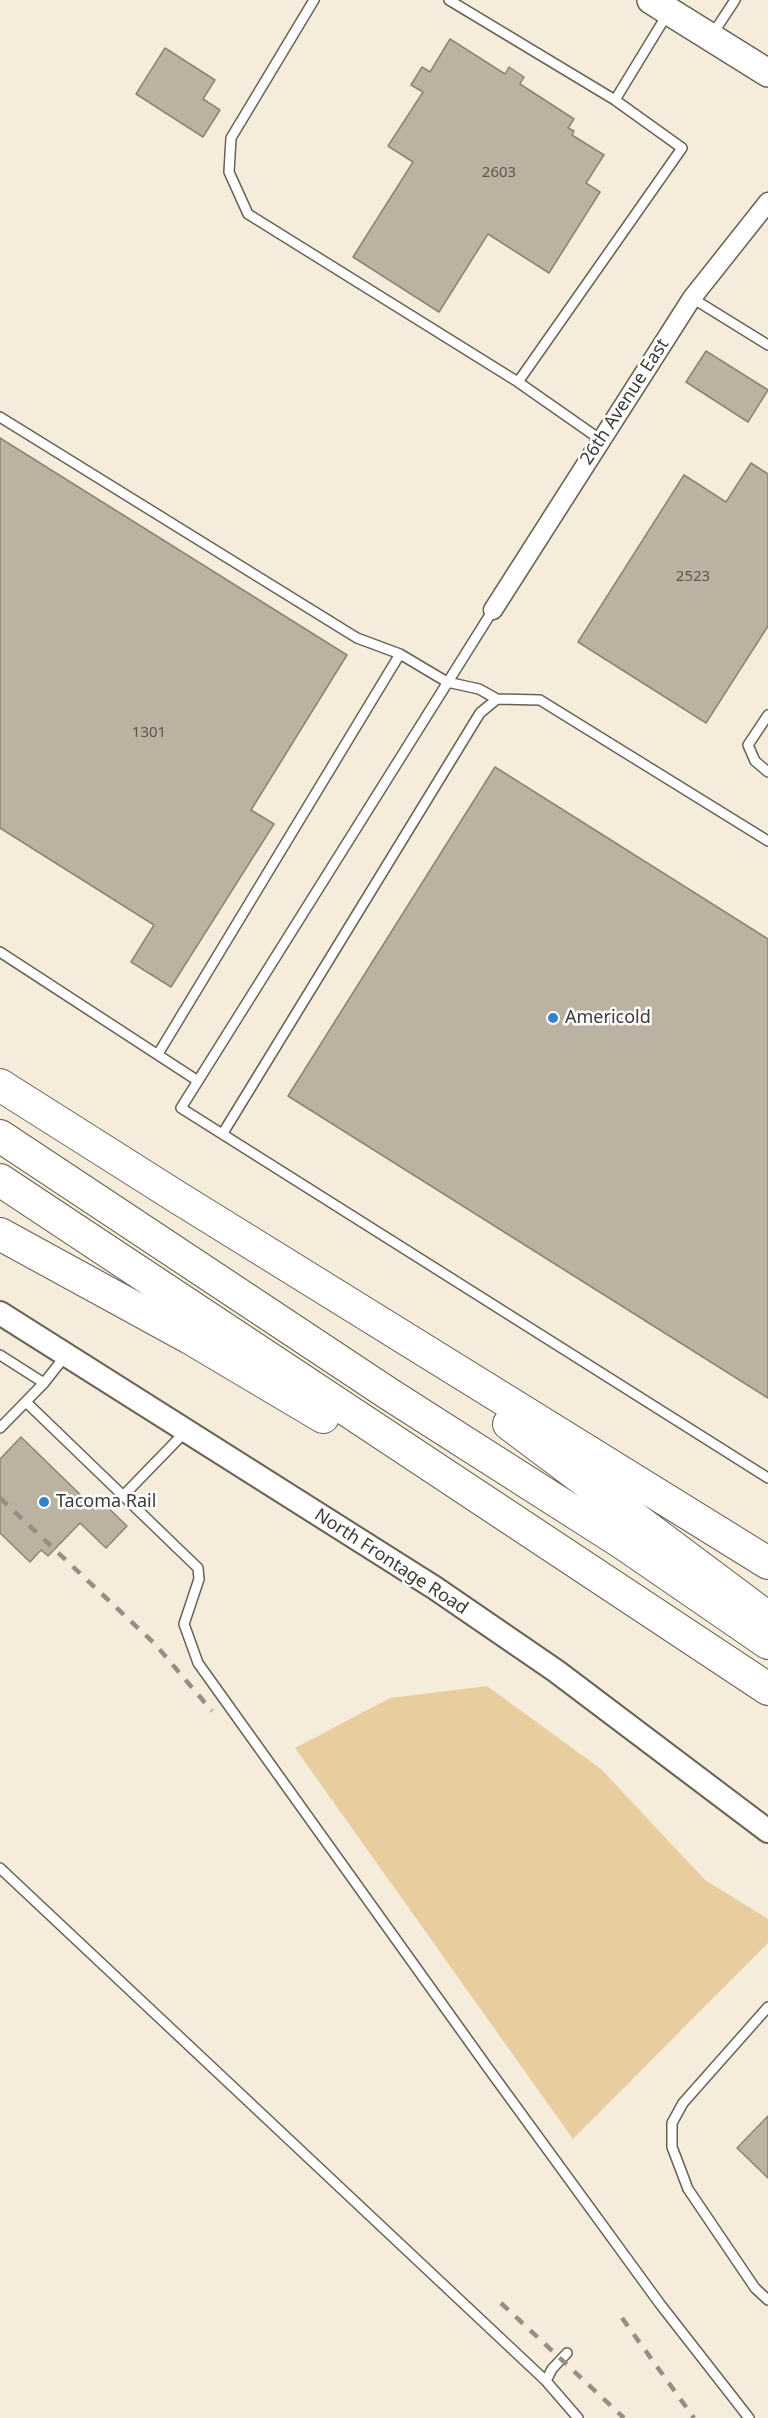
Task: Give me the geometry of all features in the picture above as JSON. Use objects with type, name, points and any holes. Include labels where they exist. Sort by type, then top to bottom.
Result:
[{"type":"highway","points":[[0,1084],[177,1197],[768,1563]]},
{"type":"highway","points":[[0,1136],[389,1394],[624,1544],[768,1643]]},
{"type":"highway","points":[[0,1180],[768,1689]]},
{"type":"highway","points":[[177,1197],[500,1418],[768,1618]]},
{"type":"highway","points":[[0,1234],[190,1338],[687,1635]]},
{"type":"main road","points":[[660,6],[768,74]]},
{"type":"street","name":"26th Avenue East","points":[[493,610],[692,298],[768,202]]},
{"type":"street","name":"North Frontage Road","points":[[0,1313],[435,1588],[556,1671],[768,1831]]},
{"type":"lane","points":[[314,0],[231,138],[229,172],[248,214],[518,382],[601,440]]},
{"type":"lane","points":[[449,0],[615,100],[682,148],[518,382]]},
{"type":"lane","points":[[711,37],[735,0]]},
{"type":"lane","points":[[615,100],[660,6]]},
{"type":"lane","points":[[692,298],[768,345]]},
{"type":"lane","points":[[0,417],[357,638],[400,654],[447,682],[479,690],[497,699],[540,700],[768,841]]},
{"type":"lane","points":[[493,610],[181,1108],[768,1478]]},
{"type":"lane","points":[[158,1054],[400,654]]},
{"type":"lane","points":[[224,1133],[480,713],[497,699]]},
{"type":"lane","points":[[768,715],[748,745],[755,761],[768,772]]},
{"type":"lane","points":[[0,952],[198,1081]]},
{"type":"lane","points":[[0,1355],[44,1383]]},
{"type":"lane","points":[[0,1428],[44,1383],[66,1355]]},
{"type":"lane","points":[[26,1402],[198,1568],[199,1579],[184,1624],[198,1663],[481,2059],[660,2304],[749,2418]]},
{"type":"lane","points":[[123,1496],[186,1431]]},
{"type":"lane","points":[[0,1868],[546,2381],[578,2418]]},
{"type":"lane","points":[[768,2007],[683,2103],[672,2123],[672,2147],[688,2190],[755,2288],[768,2300]]},
{"type":"lane","points":[[546,2381],[552,2369],[567,2353]]},
{"type":"shaded area","points":[[487,1686],[601,1769],[705,1880],[768,1919],[768,1943],[573,2139],[295,1748],[390,1698]]},
{"type":"building","points":[[450,39],[505,74],[509,67],[524,77],[520,84],[574,119],[568,128],[574,131],[572,135],[604,155],[586,183],[600,192],[549,273],[488,234],[439,312],[353,257],[413,162],[388,146],[423,92],[411,85],[422,67],[430,72]]},
{"type":"building","points":[[165,48],[215,80],[203,99],[220,110],[203,137],[136,94]]},
{"type":"building","points":[[706,351],[768,390],[748,422],[686,382]]},
{"type":"building","points":[[0,438],[347,655],[251,810],[274,824],[171,987],[131,962],[154,925],[0,828]]},
{"type":"building","points":[[751,463],[768,474],[768,626],[706,723],[578,642],[684,475],[726,502]]},
{"type":"building","name":"Americold","points":[[495,767],[768,939],[768,1398],[288,1096]]},
{"type":"building","name":"Tacoma Rail","points":[[21,1437],[92,1506],[99,1499],[127,1526],[106,1548],[80,1523],[48,1556],[41,1550],[30,1562],[0,1533],[0,1459]]},
{"type":"building","points":[[768,2116],[768,2178],[737,2148]]},
{"type":"railway","points":[[0,1498],[155,1644],[212,1711]]},
{"type":"railway","points":[[501,2303],[624,2418]]},
{"type":"railway","points":[[622,2318],[694,2418]]},
{"type":"place","name":"Americold","points":[[553,1018]]},
{"type":"place","name":"Tacoma Rail","points":[[44,1502]]}]
